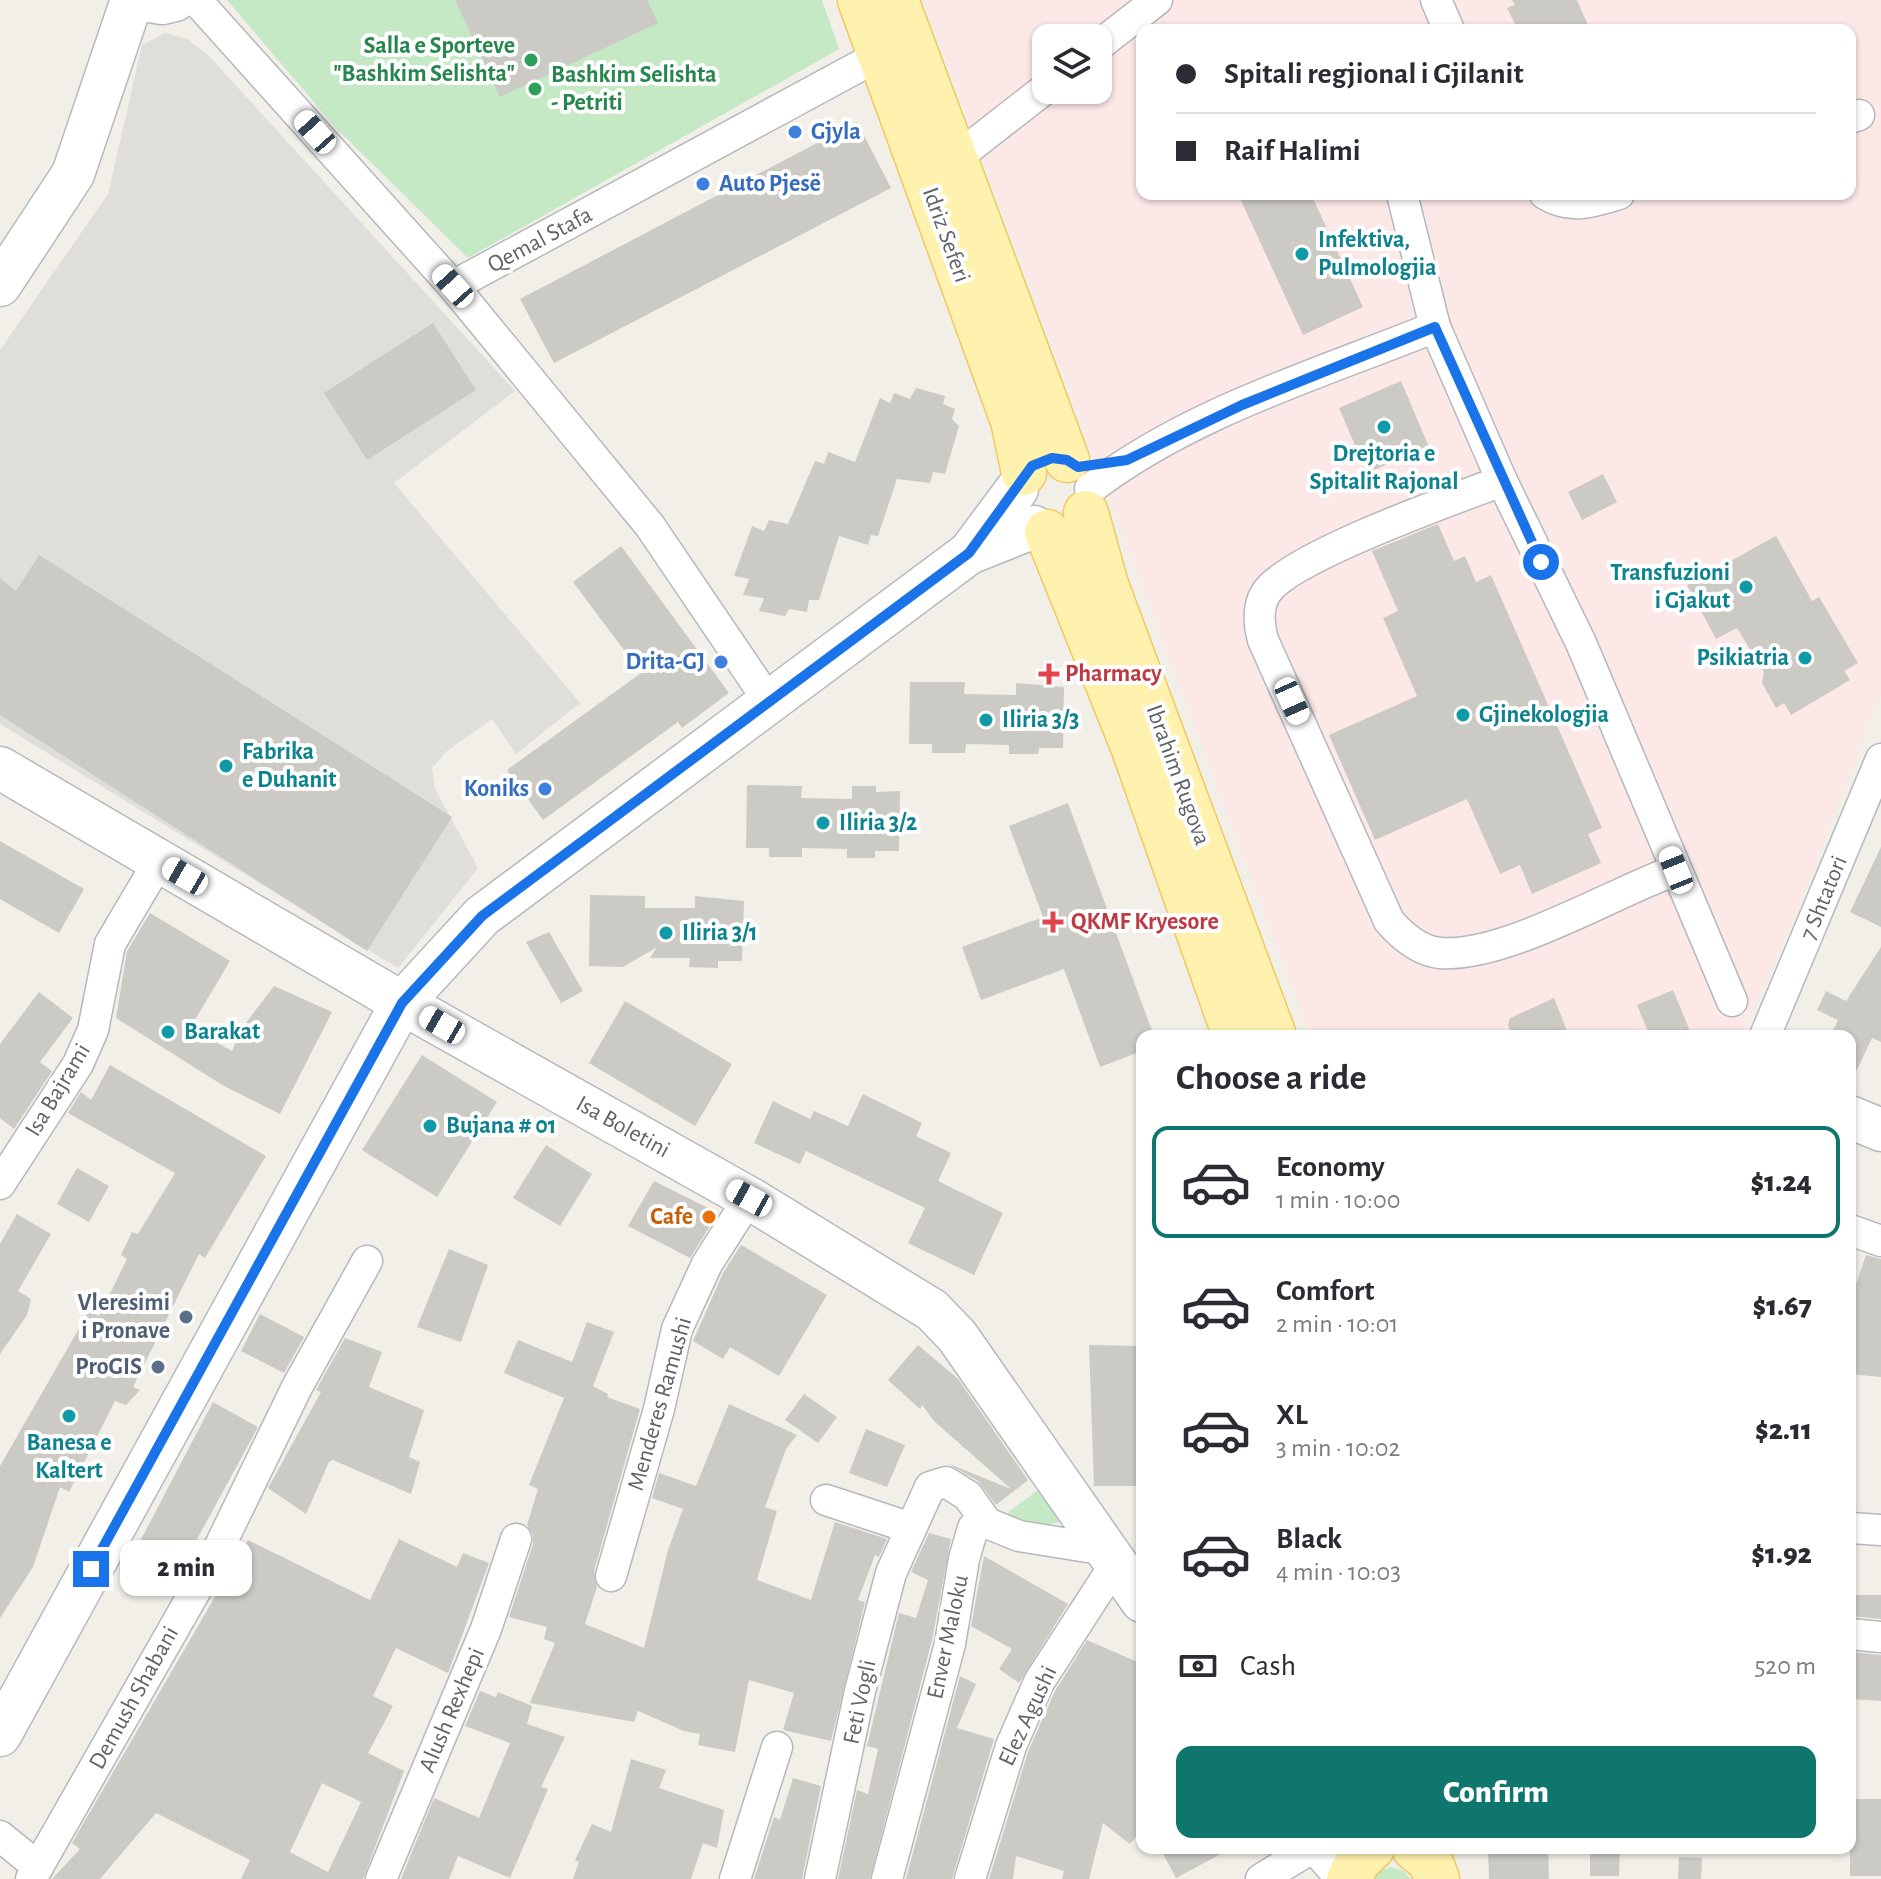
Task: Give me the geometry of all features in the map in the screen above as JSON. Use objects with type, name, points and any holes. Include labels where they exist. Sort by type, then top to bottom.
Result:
[{"type":"main road","name":"Idriz Seferi","points":[[860,0],[1013,421],[1055,494]]},
{"type":"main road","name":"Idriz Seferi","points":[[896,0],[955,159],[1055,494]]},
{"type":"main road","name":"Ibrahim Rugova","points":[[1055,494],[1134,749],[1233,1030]]},
{"type":"main road","name":"Ibrahim Rugova","points":[[1055,494],[1106,585],[1272,1030]]},
{"type":"street","points":[[0,285],[73,174],[132,0]]},
{"type":"street","points":[[144,0],[162,3],[175,0]]},
{"type":"street","points":[[196,0],[453,286],[650,526],[770,703]]},
{"type":"street","points":[[1112,35],[1157,0]]},
{"type":"street","points":[[1436,0],[1446,24]]},
{"type":"street","name":"Qemal Stafa","points":[[453,286],[880,55]]},
{"type":"street","points":[[955,159],[1032,99]]},
{"type":"street","points":[[1403,200],[1435,327],[1502,481],[1581,643],[1732,1001]]},
{"type":"street","points":[[1560,200],[1570,204],[1587,204],[1600,200]]},
{"type":"street","points":[[0,1735],[402,1003],[482,916],[969,553],[1055,494],[1242,405],[1435,327]]},
{"type":"street","points":[[1502,481],[1304,562],[1264,595],[1259,626],[1263,640],[1383,907],[1400,934],[1414,943],[1438,953],[1470,951],[1512,940],[1676,870]]},
{"type":"street","name":"7 Shtatori","points":[[1768,1030],[1881,761]]},
{"type":"street","name":"Isa Boletini","points":[[0,768],[402,1003],[749,1198],[932,1310],[957,1336],[1123,1574]]},
{"type":"street","name":"Isa Bajrami","points":[[3,1171],[78,1064],[93,1030],[110,944],[159,861]]},
{"type":"street","points":[[1856,1120],[1881,1130]]},
{"type":"street","name":"Menderes Ramushi","points":[[611,1576],[659,1409],[677,1329],[707,1264],[749,1198]]},
{"type":"street","points":[[1856,1232],[1881,1241]]},
{"type":"street","name":"Demush Shabani","points":[[35,1873],[214,1558],[297,1387],[367,1261]]},
{"type":"street","name":"Feti Vogli","points":[[820,1879],[891,1573],[930,1487],[946,1482],[968,1496],[987,1523]]},
{"type":"street","points":[[826,1500],[911,1528]]},
{"type":"street","points":[[987,1523],[1123,1574]]},
{"type":"street","name":"Enver Maloku","points":[[887,1879],[950,1644],[964,1559],[973,1528],[987,1523]]},
{"type":"street","points":[[1856,1528],[1881,1530]]},
{"type":"street","name":"Alush Rexhepi","points":[[381,1879],[486,1629],[516,1539]]},
{"type":"street","name":"Elez Agushi","points":[[970,1879],[1011,1746],[1039,1682],[1107,1577],[1123,1574]]},
{"type":"street","points":[[1856,1635],[1881,1637]]},
{"type":"street","points":[[735,1879],[777,1747]]},
{"type":"street","points":[[0,1836],[35,1873]]},
{"type":"street","points":[[1261,1879],[1302,1854]]},
{"type":"shaded area","points":[[924,0],[1881,0],[1881,693],[1793,920],[1744,1030],[1308,1030]]},
{"type":"shaded area","points":[[165,33],[187,39],[209,56],[515,391],[394,483],[580,703],[516,754],[492,719],[447,751],[432,768],[435,789],[478,868],[398,968],[0,724],[0,350],[108,194],[142,45]]},
{"type":"green space","name":"Bashkim Selishta - Petriti","points":[[227,0],[822,0],[839,49],[468,258],[337,129]]},
{"type":"green space","points":[[1041,1488],[1068,1520],[1045,1525],[1009,1517],[1008,1512]]},
{"type":"green space","points":[[1391,1867],[1404,1871],[1410,1879],[1374,1879],[1379,1872]]},
{"type":"building","name":"Salla e Sporteve \"Bashkim Selishta\"","points":[[455,0],[647,0],[658,23],[500,97]]},
{"type":"building","points":[[1512,0],[1577,0],[1587,24],[1515,24],[1507,8],[1515,5]]},
{"type":"building","points":[[857,122],[891,188],[554,363],[520,299]]},
{"type":"building","name":"Infektiva, Pulmologjia","points":[[1241,200],[1314,200],[1363,307],[1303,335]]},
{"type":"building","points":[[433,323],[476,390],[367,460],[324,393]]},
{"type":"building","name":"Drejtoria e Spitalit Rajonal","points":[[1401,381],[1429,447],[1367,473],[1339,408]]},
{"type":"building","points":[[916,388],[945,396],[943,404],[955,409],[952,419],[959,426],[945,474],[933,472],[930,483],[897,479],[878,536],[871,535],[868,545],[839,536],[819,600],[809,600],[807,612],[789,609],[785,616],[759,611],[764,598],[743,595],[749,579],[734,576],[752,526],[764,531],[769,520],[788,524],[815,461],[824,464],[828,452],[855,462],[880,398],[890,403],[894,393],[910,399]]},
{"type":"building","points":[[1603,474],[1617,502],[1582,520],[1568,492]]},
{"type":"building","name":"Gjinekologjia","points":[[1438,524],[1454,561],[1465,556],[1476,582],[1491,575],[1602,828],[1588,834],[1601,863],[1532,894],[1520,865],[1500,874],[1467,799],[1375,840],[1329,735],[1417,696],[1383,618],[1398,611],[1372,551]]},
{"type":"building","points":[[1776,536],[1812,601],[1819,597],[1858,663],[1844,671],[1850,680],[1791,715],[1784,703],[1776,708],[1762,683],[1764,672],[1737,628],[1716,639],[1687,585]]},
{"type":"building","points":[[621,546],[729,693],[682,728],[678,722],[543,820],[507,770],[641,673],[573,582]]},
{"type":"building","name":"Fabrika e Duhanit","points":[[39,555],[452,817],[367,951],[0,715],[0,578],[16,591]]},
{"type":"building","name":"Iliria 3/3","points":[[910,682],[965,682],[964,694],[1016,695],[1016,683],[1064,687],[1063,748],[1039,748],[1038,754],[1009,754],[1009,745],[966,744],[965,753],[932,753],[932,744],[909,744]]},
{"type":"building","name":"Iliria 3/2","points":[[747,785],[802,786],[801,798],[852,799],[852,786],[876,786],[876,792],[900,791],[899,851],[875,851],[875,858],[847,858],[847,849],[802,848],[802,857],[769,857],[769,848],[746,848]]},
{"type":"building","points":[[1068,803],[1152,1030],[1136,1030],[1136,1053],[1100,1067],[1064,969],[981,1000],[962,947],[1043,917],[1009,826]]},
{"type":"building","points":[[0,841],[84,889],[59,933],[0,899]]},
{"type":"building","points":[[1881,847],[1881,927],[1850,912]]},
{"type":"building","name":"Iliria 3/1","points":[[590,895],[645,896],[645,908],[695,908],[695,896],[744,901],[742,961],[718,961],[718,968],[689,967],[690,958],[650,958],[657,947],[623,967],[589,966]]},
{"type":"building","points":[[150,913],[230,961],[190,1028],[232,1051],[242,1028],[274,986],[332,1012],[280,1114],[224,1086],[116,1018],[127,951]]},
{"type":"building","points":[[549,932],[583,991],[561,1003],[526,942]]},
{"type":"building","points":[[1881,947],[1881,1042],[1872,1038],[1856,1071],[1856,1030],[1834,1030],[1838,1020],[1817,1010],[1826,991],[1846,1001]]},
{"type":"building","points":[[1673,990],[1690,1030],[1647,1030],[1637,1005]]},
{"type":"building","points":[[39,992],[73,1018],[40,1062],[52,1071],[14,1129],[0,1118],[0,1044]]},
{"type":"building","points":[[1554,998],[1567,1030],[1510,1030],[1510,1018]]},
{"type":"building","points":[[625,1001],[732,1064],[695,1126],[589,1063]]},
{"type":"building","name":"Bujana # 01","points":[[422,1055],[497,1102],[437,1197],[362,1150]]},
{"type":"building","points":[[110,1065],[266,1156],[205,1258],[199,1254],[133,1387],[140,1390],[126,1405],[115,1401],[69,1492],[60,1487],[33,1567],[0,1618],[0,1466],[89,1311],[99,1316],[127,1259],[121,1255],[132,1232],[138,1234],[175,1173],[68,1113],[81,1092],[91,1100]]},
{"type":"building","points":[[863,1094],[922,1123],[916,1136],[951,1153],[938,1181],[1003,1213],[974,1275],[908,1243],[925,1208],[806,1151],[800,1164],[754,1143],[773,1101],[810,1119],[814,1111],[848,1126]]},
{"type":"building","points":[[546,1145],[592,1174],[560,1226],[513,1198]]},
{"type":"building","points":[[77,1168],[109,1186],[89,1222],[57,1204]]},
{"type":"building","points":[[654,1181],[718,1213],[690,1258],[628,1226]]},
{"type":"building","points":[[17,1214],[51,1234],[18,1291],[31,1299],[27,1315],[0,1354],[0,1244]]},
{"type":"building","points":[[741,1245],[827,1295],[779,1376],[730,1347],[723,1359],[693,1341],[723,1273]]},
{"type":"building","points":[[449,1249],[488,1265],[461,1342],[417,1327]]},
{"type":"building","points":[[1866,1255],[1881,1259],[1881,1377],[1856,1375],[1856,1284]]},
{"type":"building","points":[[260,1314],[304,1337],[284,1373],[241,1351]]},
{"type":"building","points":[[587,1322],[614,1332],[593,1386],[608,1394],[607,1397],[640,1409],[594,1571],[597,1587],[585,1624],[644,1648],[668,1550],[683,1509],[652,1498],[659,1473],[696,1486],[729,1404],[797,1435],[786,1449],[765,1507],[777,1511],[757,1580],[811,1600],[835,1522],[887,1539],[879,1557],[875,1555],[858,1600],[865,1602],[831,1741],[783,1730],[794,1693],[749,1680],[735,1752],[698,1745],[700,1734],[684,1731],[638,1711],[634,1722],[530,1703],[555,1643],[544,1639],[547,1627],[509,1617],[533,1544],[533,1535],[527,1525],[538,1489],[529,1485],[564,1398],[504,1373],[518,1340],[572,1362]]},
{"type":"building","points":[[345,1338],[382,1352],[369,1387],[424,1410],[409,1457],[420,1462],[411,1494],[333,1460],[329,1462],[306,1514],[268,1488],[321,1392],[316,1390]]},
{"type":"building","points":[[918,1345],[958,1379],[1028,1480],[996,1505],[978,1481],[947,1463],[1011,1489],[934,1421],[922,1405],[920,1409],[888,1380]]},
{"type":"building","points":[[1089,1345],[1136,1346],[1136,1486],[1094,1486]]},
{"type":"building","points":[[804,1394],[837,1417],[818,1443],[785,1420]]},
{"type":"building","points":[[213,1402],[258,1427],[169,1591],[122,1562],[130,1548],[137,1547]]},
{"type":"building","points":[[866,1429],[905,1445],[887,1487],[849,1473]]},
{"type":"building","points":[[929,1533],[951,1539],[932,1640],[870,1879],[838,1879],[857,1790],[868,1794],[878,1749],[867,1746],[899,1613],[916,1618],[928,1580],[911,1572]]},
{"type":"building","points":[[399,1539],[457,1567],[463,1553],[489,1563],[448,1673],[396,1648],[373,1696],[393,1706],[368,1753],[404,1771],[363,1879],[241,1879],[250,1860],[156,1813],[100,1879],[52,1879],[80,1849],[72,1843],[248,1540],[370,1600]],"holes":[[[322,1783],[361,1802],[328,1872],[290,1852]]]},
{"type":"building","points":[[984,1556],[1068,1604],[1019,1683],[999,1669],[1012,1649],[971,1626]]},
{"type":"building","points":[[1856,1595],[1881,1595],[1881,1619],[1856,1617]]},
{"type":"building","points":[[1087,1640],[1136,1661],[1136,1836],[1130,1844],[1103,1823],[1089,1879],[1062,1879],[1064,1871],[1016,1856],[1013,1879],[989,1879],[1028,1752],[1055,1691]]},
{"type":"building","points":[[1856,1653],[1881,1655],[1881,1701],[1856,1699]]},
{"type":"building","points":[[960,1676],[976,1684],[957,1728],[994,1739],[952,1879],[906,1879]]},
{"type":"building","points":[[480,1691],[496,1697],[498,1692],[532,1706],[527,1724],[565,1737],[541,1787],[548,1789],[510,1878],[458,1856],[449,1879],[401,1879],[434,1798],[479,1818],[510,1743],[465,1726]]},
{"type":"building","points":[[631,1759],[666,1770],[659,1788],[724,1810],[717,1848],[703,1843],[691,1879],[573,1879],[579,1862],[575,1860],[592,1824],[611,1832]]},
{"type":"building","points":[[793,1778],[821,1786],[802,1879],[754,1879],[774,1817],[780,1820]]},
{"type":"building","points":[[1856,1799],[1881,1799],[1881,1876],[1850,1876],[1850,1854],[1856,1854]]},
{"type":"building","points":[[1163,1854],[1221,1854],[1176,1878]]},
{"type":"building","points":[[1488,1854],[1548,1854],[1549,1879],[1489,1879]]},
{"type":"building","points":[[1590,1854],[1620,1854],[1619,1876],[1590,1876]]},
{"type":"building","points":[[1679,1857],[1702,1858],[1701,1879],[1678,1879]]},
{"type":"place","name":"Salla e Sporteve \"Bashkim Selishta\"","points":[[531,60]]},
{"type":"place","name":"Bashkim Selishta - Petriti","points":[[535,89]]},
{"type":"place","name":"Gjyla","points":[[795,132]]},
{"type":"place","name":"Auto Pjesë","points":[[703,184]]},
{"type":"place","name":"Infektiva, Pulmologjia","points":[[1302,254]]},
{"type":"place","name":"Drejtoria e Spitalit Rajonal","points":[[1384,427]]},
{"type":"place","name":"Transfuzioni i Gjakut","points":[[1746,587]]},
{"type":"place","name":"Psikiatria","points":[[1805,658]]},
{"type":"place","name":"Drita-GJ","points":[[721,662]]},
{"type":"place","name":"Pharmacy","points":[[1049,674]]},
{"type":"place","name":"Gjinekologjia","points":[[1463,715]]},
{"type":"place","name":"Iliria 3/3","points":[[986,720]]},
{"type":"place","name":"Fabrika e Duhanit","points":[[226,766]]},
{"type":"place","name":"Koniks","points":[[545,789]]},
{"type":"place","name":"Iliria 3/2","points":[[823,823]]},
{"type":"place","name":"QKMF Kryesore","points":[[1053,922]]},
{"type":"place","name":"Iliria 3/1","points":[[666,933]]},
{"type":"place","name":"Barakat","points":[[168,1032]]},
{"type":"place","name":"Bujana # 01","points":[[430,1126]]},
{"type":"place","name":"Cafe","points":[[709,1217]]},
{"type":"place","name":"Vleresimi i Pronave","points":[[186,1317]]},
{"type":"place","name":"ProGIS","points":[[158,1367]]},
{"type":"place","name":"Banesa e Kaltert","points":[[69,1416]]},
{"type":"route","points":[[91,1569],[402,1003],[482,916],[969,553],[1032,466],[1052,458],[1067,460],[1078,467],[1127,460],[1242,405],[1435,327],[1541,562]]}]
